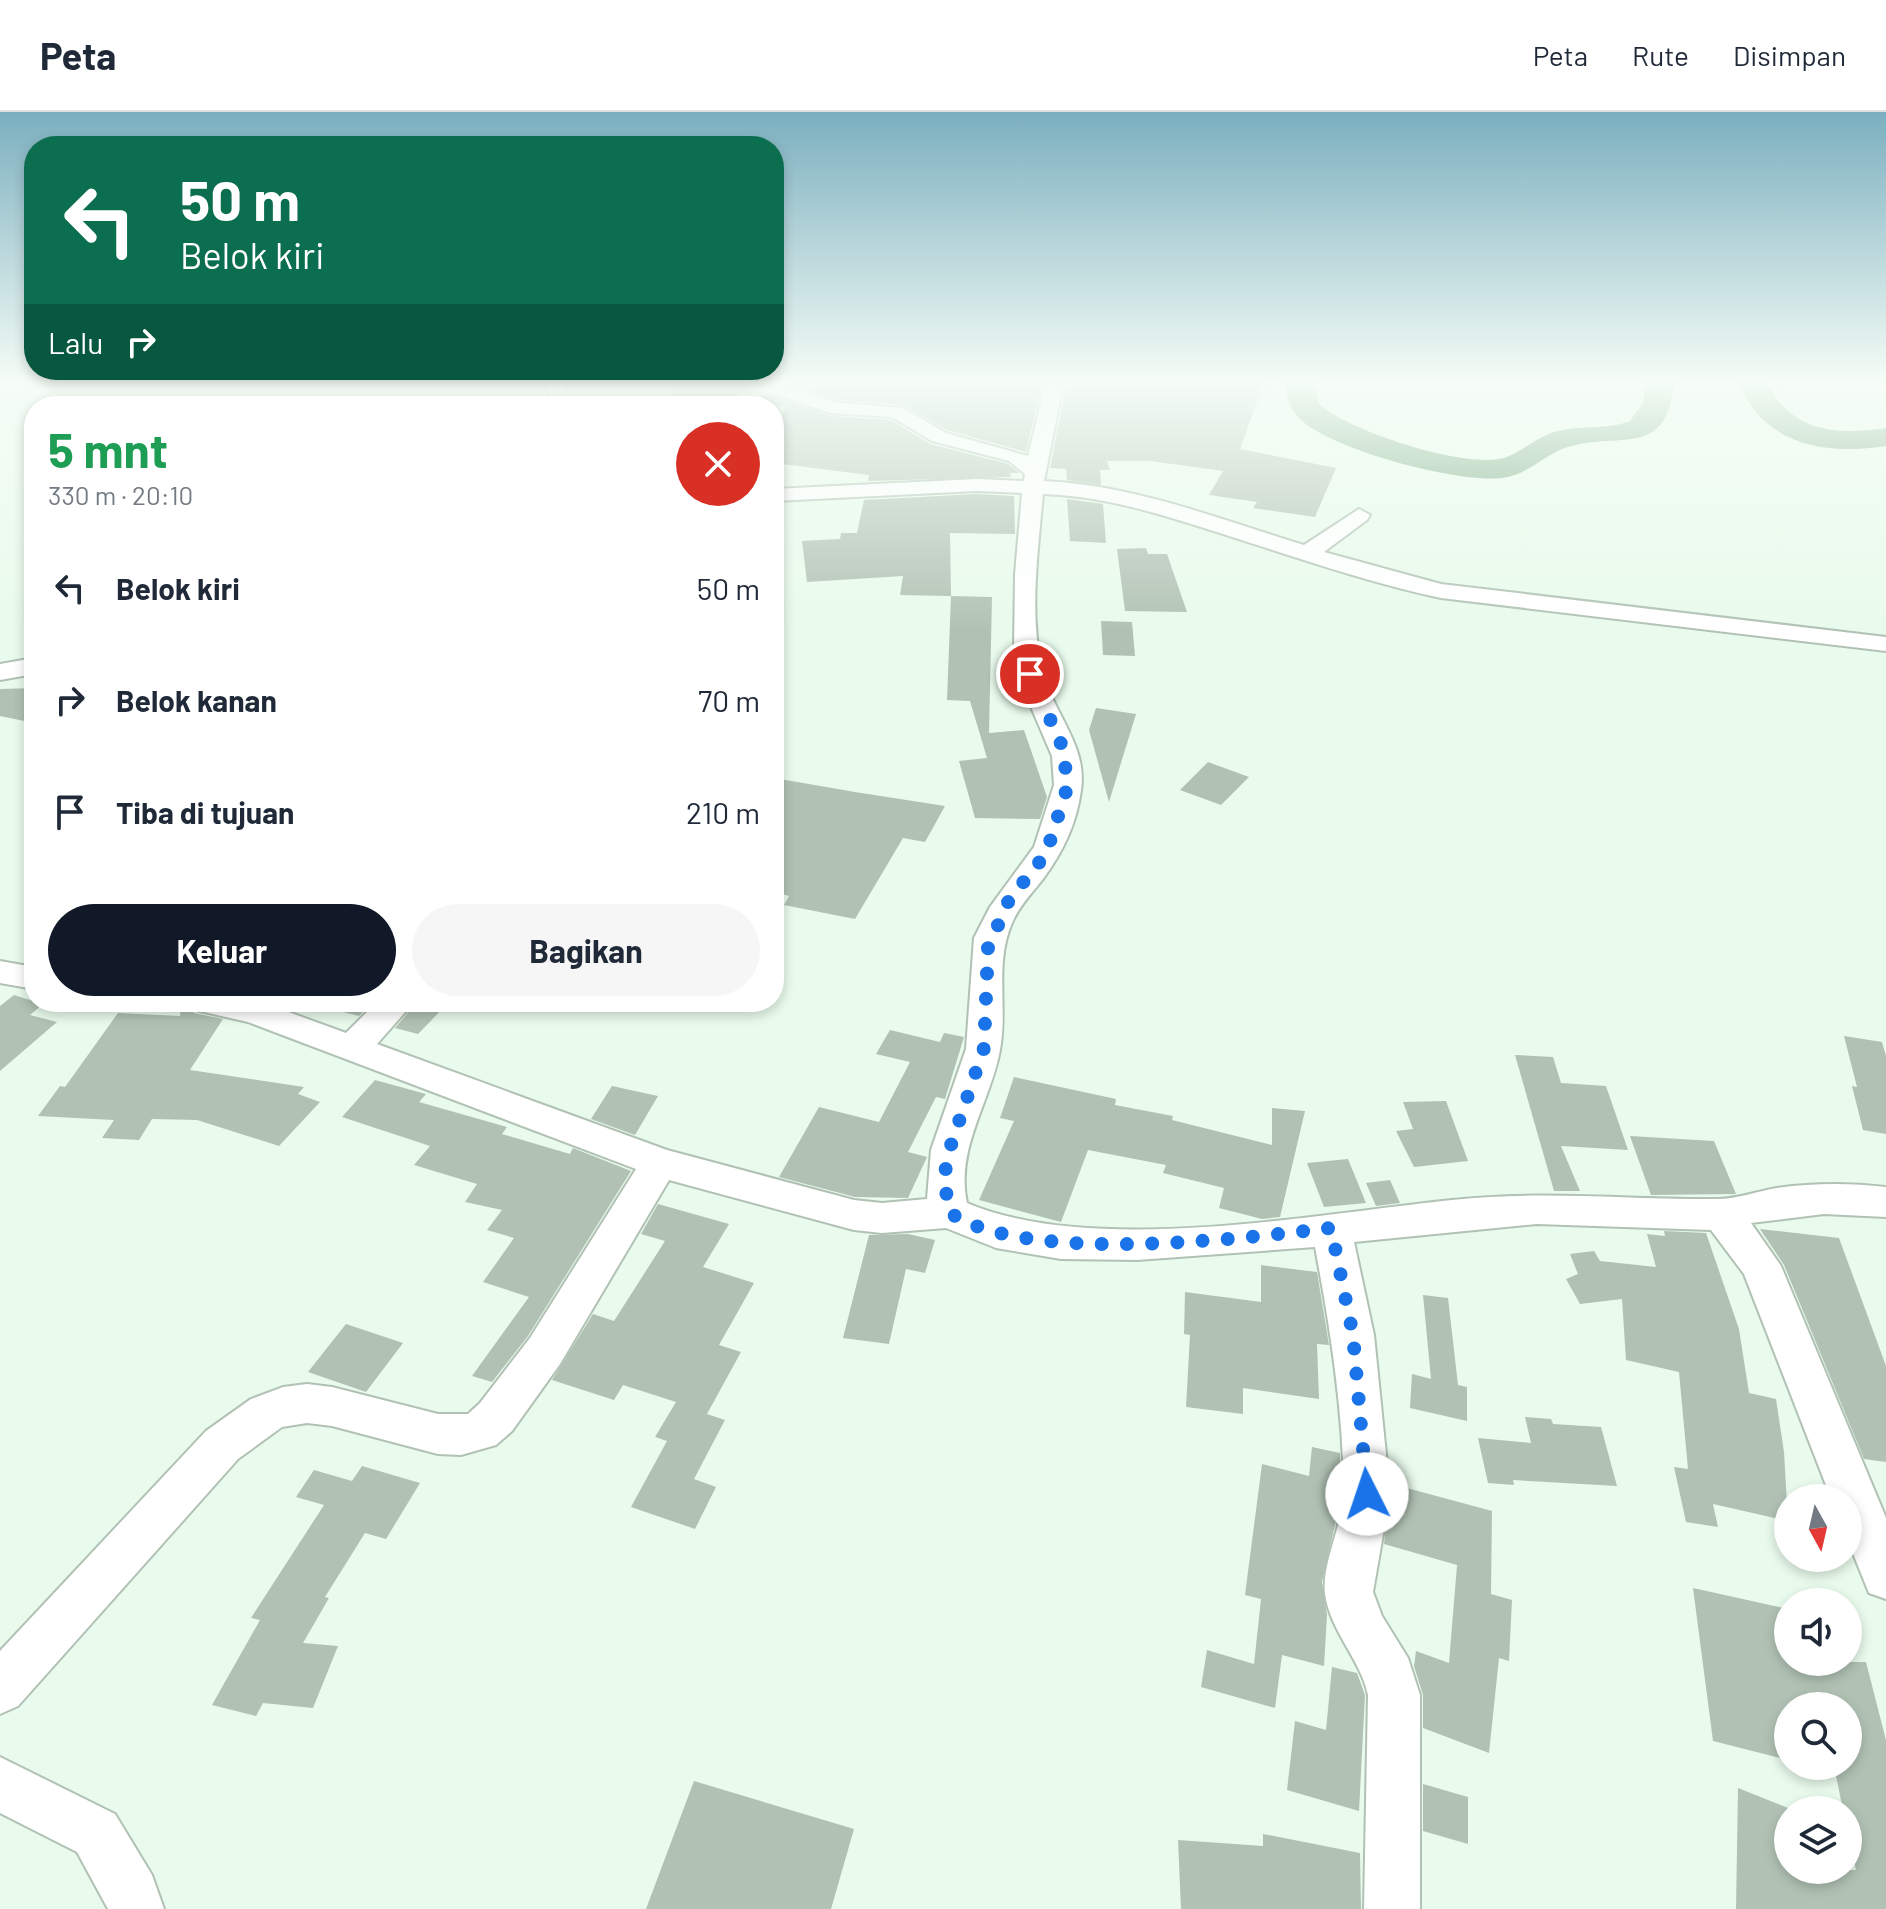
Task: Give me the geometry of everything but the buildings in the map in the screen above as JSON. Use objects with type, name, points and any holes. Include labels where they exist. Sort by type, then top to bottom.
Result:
[{"type":"street","points":[[1022,464],[1034,477]]},
{"type":"street","points":[[949,1212],[944,1177],[950,1148],[984,1048],[988,948],[1009,900],[1046,854],[1068,785],[1066,759],[1030,674],[1023,636],[1037,464]]},
{"type":"street","points":[[784,483],[1034,477],[1179,505],[1441,591],[1886,644]]},
{"type":"street","points":[[784,494],[932,481]]},
{"type":"street","points":[[1316,548],[1359,515]]},
{"type":"street","points":[[0,672],[24,668]]},
{"type":"street","points":[[0,972],[24,976]]},
{"type":"street","points":[[255,1012],[660,1163],[854,1215],[882,1218],[949,1212],[965,1224],[991,1233],[1081,1244],[1257,1236],[1512,1210],[1722,1215],[1762,1204],[1811,1199],[1886,1202]]},
{"type":"street","points":[[352,1048],[387,1012]]},
{"type":"street","points":[[0,1688],[222,1445],[260,1417],[281,1406],[307,1403],[344,1408],[447,1435],[482,1430],[497,1417],[553,1335],[660,1163]]},
{"type":"street","points":[[1722,1215],[1743,1238],[1761,1266],[1886,1576]]},
{"type":"street","points":[[1331,1228],[1353,1335],[1367,1494],[1349,1592],[1362,1630],[1390,1676],[1394,1695],[1392,1909]]},
{"type":"street","points":[[0,1784],[96,1833],[132,1895],[136,1909]]},
{"type":"waterway","points":[[1450,464],[1484,468],[1516,464]]},
{"type":"route","points":[[1030,674],[1062,746],[1068,768],[1068,785],[1046,854],[1009,900],[995,925],[988,948],[984,1048],[976,1079],[950,1148],[944,1177],[949,1212],[965,1224],[991,1233],[1081,1244],[1257,1236],[1331,1228],[1353,1335],[1367,1494]]}]
